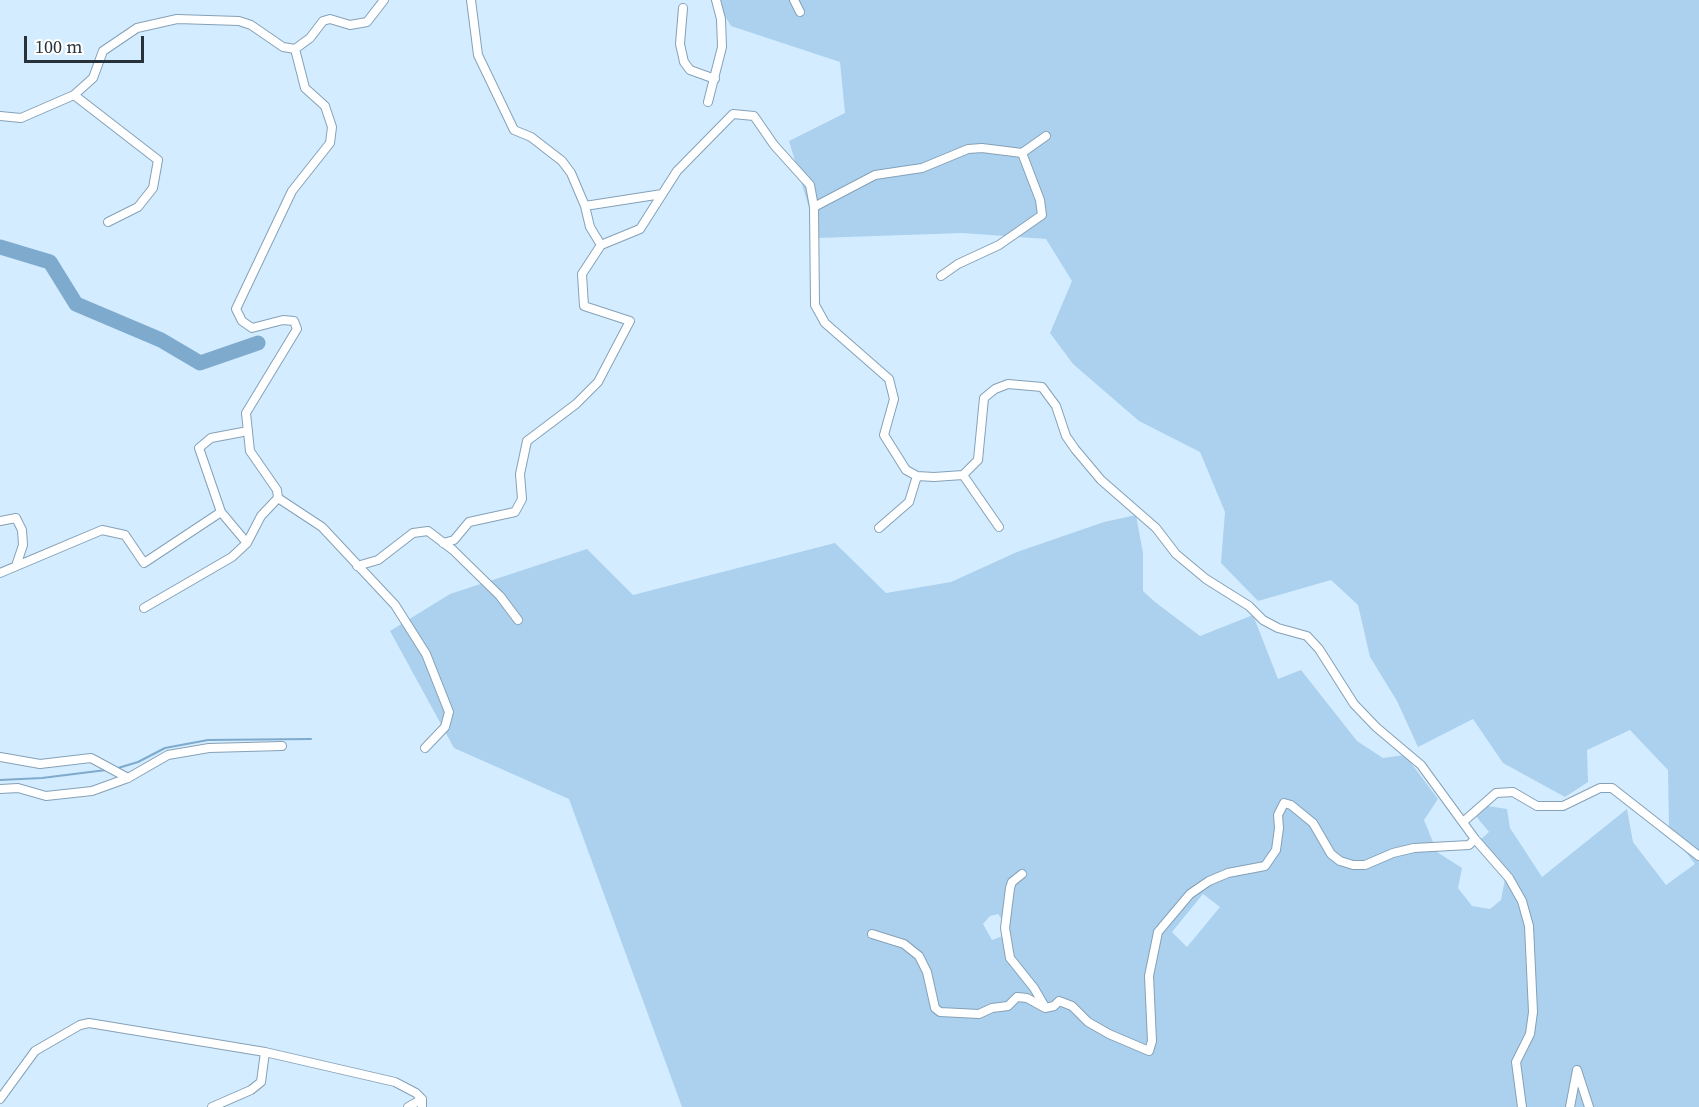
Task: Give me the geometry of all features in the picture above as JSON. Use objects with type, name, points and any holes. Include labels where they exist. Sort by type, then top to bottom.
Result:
[{"type":"street","points":[[0,116],[21,118],[74,95],[93,78],[103,51],[114,40],[137,28],[162,22],[219,18],[251,25],[283,47],[295,49],[310,38],[323,21],[330,19],[350,25],[367,22],[384,0]]},
{"type":"street","points":[[471,0],[478,55],[514,130],[531,137],[562,162],[571,173],[585,206],[590,227],[601,245]]},
{"type":"street","points":[[708,102],[722,47],[721,19],[716,0]]},
{"type":"street","points":[[794,0],[800,12]]},
{"type":"street","points":[[683,8],[680,44],[684,62],[690,70],[715,79]]},
{"type":"street","points":[[295,49],[305,88],[325,106],[332,127],[330,143],[292,192],[236,309],[242,321],[252,328],[283,320],[294,321],[297,329],[246,413],[250,451],[277,490],[278,498],[322,527],[394,605],[419,644],[449,712],[445,728],[425,748]]},
{"type":"street","points":[[74,95],[158,160],[153,188],[138,207],[108,222]]},
{"type":"street","points":[[443,543],[454,540],[469,522],[515,512],[522,499],[520,474],[528,441],[576,404],[598,382],[630,321],[584,306],[582,274],[601,245],[640,229],[677,171],[733,114],[754,116],[774,145],[810,185],[814,207],[815,305],[825,323],[889,379],[894,399],[884,435],[906,470],[917,476],[963,475],[978,460],[984,398],[995,389],[1008,384],[1042,387],[1056,406],[1066,436],[1101,480],[1147,519],[1176,554],[1206,579],[1249,606],[1263,621],[1307,636],[1319,649],[1354,704],[1376,727],[1421,765],[1475,839],[1509,878],[1522,901],[1529,926],[1533,1012],[1530,1034],[1516,1062],[1522,1107]]},
{"type":"street","points":[[814,207],[875,176],[922,168],[968,149],[982,148],[1022,153],[1046,136]]},
{"type":"street","points":[[941,276],[958,264],[999,245],[1042,215],[1040,200],[1022,153]]},
{"type":"street","points":[[585,206],[662,194]]},
{"type":"street","points":[[247,543],[221,512],[199,448],[211,438],[248,431]]},
{"type":"street","points":[[963,475],[999,526]]},
{"type":"street","points":[[879,528],[909,502],[917,476]]},
{"type":"street","points":[[144,608],[232,557],[247,543],[261,516],[278,498]]},
{"type":"street","points":[[0,573],[102,530],[125,535],[144,563],[221,512]]},
{"type":"street","points":[[0,521],[16,518],[22,530],[23,544],[16,566]]},
{"type":"street","points":[[357,566],[378,560],[413,533],[428,531],[500,596],[518,620]]},
{"type":"street","points":[[0,789],[18,788],[46,796],[92,791],[128,777],[168,755],[209,748],[282,746]]},
{"type":"street","points":[[0,757],[40,764],[91,758],[128,777]]},
{"type":"street","points":[[1463,822],[1496,793],[1513,792],[1537,806],[1563,806],[1600,788],[1611,788],[1699,856]]},
{"type":"street","points":[[872,934],[904,944],[919,956],[927,972],[935,1008],[940,1012],[979,1014],[992,1008],[1008,1006],[1017,997],[1027,998],[1045,1008],[1054,1006],[1059,1001],[1072,1006],[1088,1022],[1149,1051],[1152,1030],[1149,976],[1158,932],[1190,894],[1209,881],[1228,873],[1265,866],[1276,850],[1280,828],[1278,815],[1284,803],[1291,805],[1313,823],[1331,854],[1340,861],[1353,865],[1365,865],[1393,853],[1414,848],[1469,845],[1475,839]]},
{"type":"street","points":[[1022,874],[1012,882],[1010,888],[1005,928],[1010,958],[1034,988],[1045,1008]]},
{"type":"street","points":[[0,1099],[39,1047],[80,1025],[89,1023],[265,1052],[395,1082],[422,1103]]},
{"type":"street","points":[[212,1107],[251,1090],[261,1082],[265,1052]]},
{"type":"street","points":[[1570,1107],[1577,1071],[1589,1107]]},
{"type":"street","points":[[408,1107],[422,1103]]},
{"type":"shaded area","points":[[715,0],[1699,0],[1699,1107],[682,1107],[569,799],[454,748],[390,631],[450,594],[587,549],[633,595],[835,543],[886,593],[951,582],[1017,552],[1104,522],[1136,515],[1143,553],[1143,591],[1155,602],[1200,636],[1253,615],[1278,679],[1301,670],[1357,741],[1383,758],[1405,755],[1438,799],[1424,820],[1437,852],[1462,868],[1458,888],[1472,906],[1490,909],[1501,900],[1505,879],[1515,879],[1480,840],[1489,832],[1475,815],[1488,806],[1507,809],[1510,828],[1542,877],[1627,809],[1633,842],[1666,885],[1695,864],[1669,830],[1668,770],[1630,730],[1587,750],[1588,782],[1565,797],[1503,763],[1473,719],[1418,747],[1397,701],[1370,657],[1358,605],[1331,580],[1258,601],[1221,563],[1225,512],[1200,452],[1139,421],[1073,364],[1050,333],[1072,281],[1046,239],[962,233],[818,238],[789,141],[845,113],[840,62],[731,26]],"holes":[[[1203,894],[1220,907],[1187,947],[1172,932]],[[998,914],[1008,927],[1005,935],[992,940],[983,924],[990,916]]]},
{"type":"waterway","points":[[0,247],[50,262],[76,304],[161,340],[200,363],[258,343]]},
{"type":"waterway","points":[[118,768],[138,762],[165,748],[208,740],[311,739]]},
{"type":"waterway","points":[[0,780],[42,778],[106,770]]}]
